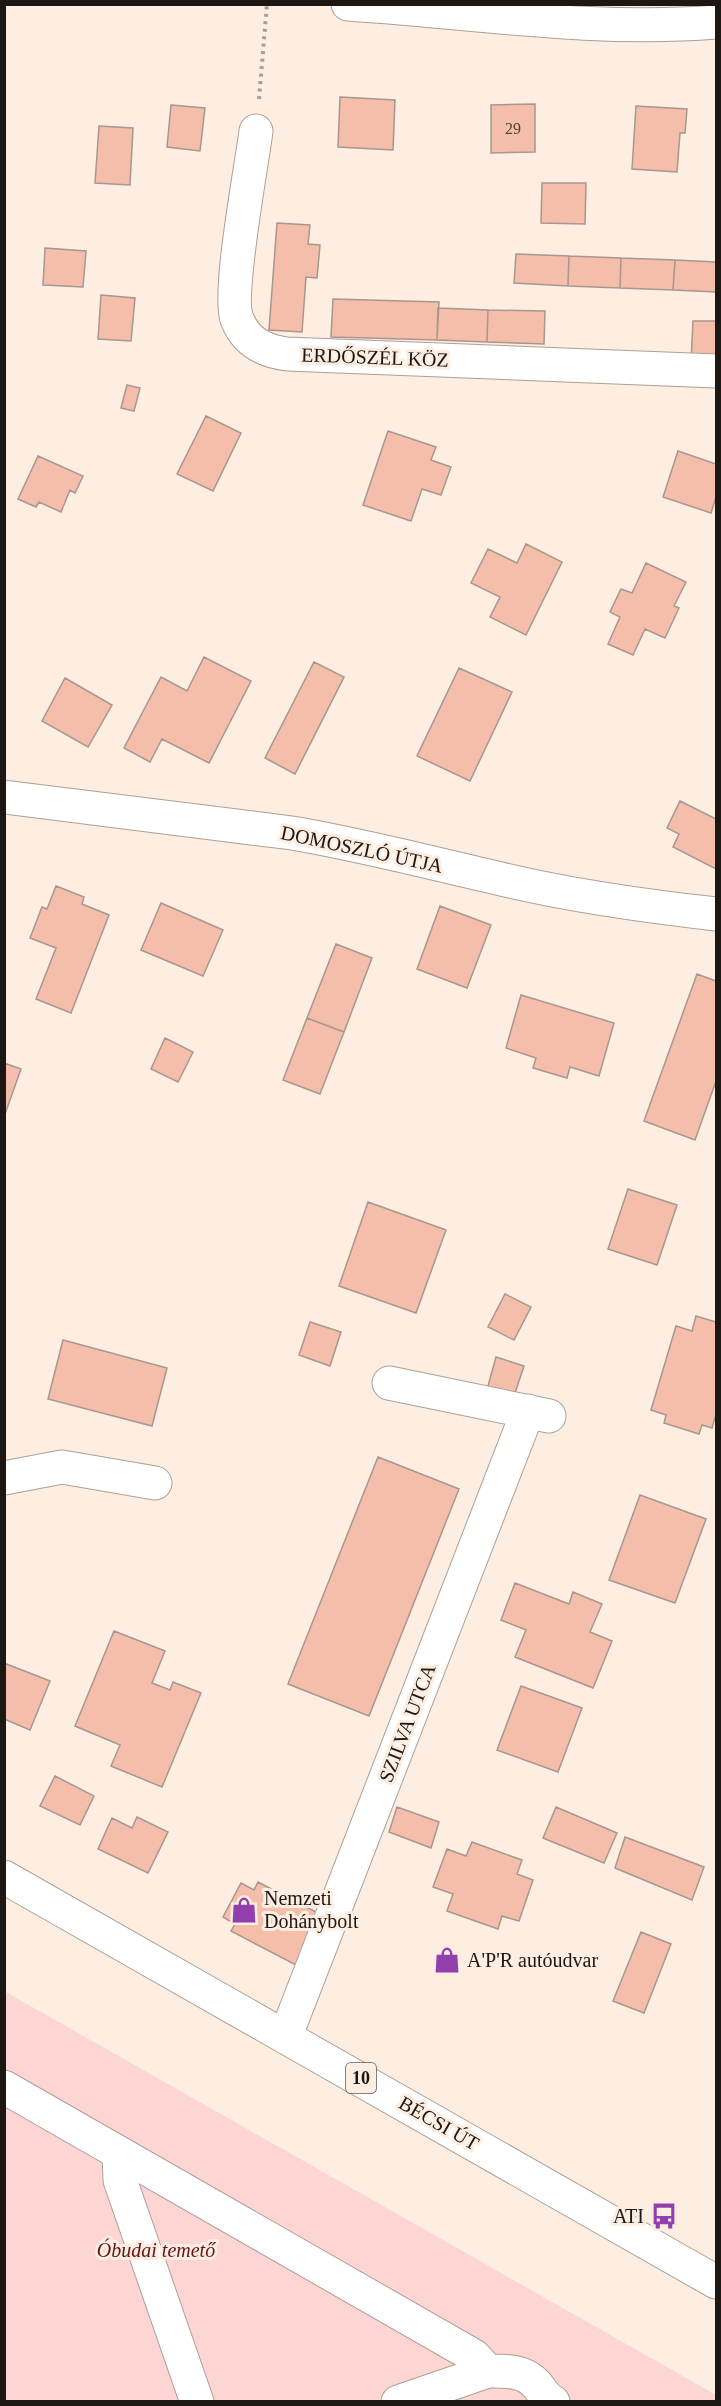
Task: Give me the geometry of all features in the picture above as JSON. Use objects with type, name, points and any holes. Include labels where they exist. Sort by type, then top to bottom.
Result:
[{"type":"street","points":[[348,4],[556,23],[664,27],[717,22]]},
{"type":"street","name":"ERDŐSZÉL KÖZ","points":[[256,131],[236,282],[236,317],[246,336],[268,351],[287,354],[717,370]]},
{"type":"street","name":"DOMOSZLÓ ÚTJA","points":[[4,797],[337,840],[503,880],[579,895],[632,905],[717,914]]},
{"type":"street","name":"SZILVA UTCA","points":[[285,2035],[538,1414],[389,1383]]},
{"type":"street","points":[[4,1478],[62,1467],[155,1483]]},
{"type":"street","name":"BÉCSI ÚT","points":[[4,1877],[717,2282]]},
{"type":"street","points":[[4,2087],[474,2356],[488,2371]]},
{"type":"street","points":[[119,2153],[120,2180],[196,2402]]},
{"type":"street","points":[[398,2402],[488,2371],[515,2370],[536,2384],[545,2400]]},
{"type":"path","points":[[256,131],[267,4]]},
{"type":"green space","name":"Óbudai temető","points":[[4,1991],[716,2395],[716,2401],[5,2401]]},
{"type":"building","points":[[340,97],[395,100],[393,150],[338,147]]},
{"type":"building","points":[[535,104],[535,152],[491,153],[491,105]]},
{"type":"building","points":[[171,105],[205,108],[200,151],[167,147]]},
{"type":"building","points":[[636,106],[687,109],[685,133],[680,133],[677,172],[632,169]]},
{"type":"building","points":[[99,126],[133,128],[130,185],[95,183]]},
{"type":"building","points":[[542,183],[586,183],[585,224],[541,223]]},
{"type":"building","points":[[277,223],[310,225],[308,244],[320,245],[317,278],[306,277],[302,332],[269,330]]},
{"type":"building","points":[[45,248],[86,251],[83,287],[43,285]]},
{"type":"building","points":[[516,254],[569,256],[568,286],[514,283]]},
{"type":"building","points":[[569,256],[621,258],[620,288],[568,286]]},
{"type":"building","points":[[621,258],[675,260],[673,290],[620,288]]},
{"type":"building","points":[[675,260],[716,262],[716,292],[673,290]]},
{"type":"building","points":[[101,295],[135,298],[131,341],[98,339]]},
{"type":"building","points":[[333,299],[439,302],[437,340],[331,337]]},
{"type":"building","points":[[438,308],[488,310],[487,342],[437,340]]},
{"type":"building","points":[[488,310],[545,311],[544,344],[487,342]]},
{"type":"building","points":[[693,321],[716,321],[716,363],[691,362]]},
{"type":"building","points":[[127,385],[140,388],[134,411],[121,408]]},
{"type":"building","points":[[206,416],[241,433],[213,491],[177,474]]},
{"type":"building","points":[[388,431],[436,447],[431,460],[451,467],[441,495],[422,489],[411,521],[363,505]]},
{"type":"building","points":[[678,451],[716,464],[716,497],[711,513],[663,497]]},
{"type":"building","points":[[38,456],[83,476],[75,493],[70,490],[61,512],[39,502],[36,507],[18,499]]},
{"type":"building","points":[[526,544],[562,562],[526,635],[490,617],[500,597],[471,583],[488,549],[517,563]]},
{"type":"building","points":[[646,563],[686,582],[674,606],[679,608],[665,638],[645,629],[633,655],[608,644],[620,617],[610,612],[621,589],[632,593]]},
{"type":"building","points":[[204,657],[251,681],[209,763],[162,739],[150,762],[124,748],[161,677],[187,691]]},
{"type":"building","points":[[314,662],[344,677],[295,774],[265,758]]},
{"type":"building","points":[[459,668],[512,692],[470,781],[417,756]]},
{"type":"building","points":[[65,678],[112,705],[88,747],[42,721]]},
{"type":"building","points":[[680,801],[716,819],[716,869],[673,847],[679,834],[667,828]]},
{"type":"building","points":[[56,886],[84,897],[82,904],[109,915],[71,1013],[36,999],[56,948],[30,938],[42,907],[47,909]]},
{"type":"building","points":[[161,903],[223,930],[203,976],[141,950]]},
{"type":"building","points":[[440,906],[491,925],[467,988],[417,969]]},
{"type":"building","points":[[336,944],[372,958],[344,1032],[307,1018]]},
{"type":"building","points":[[697,974],[716,981],[716,1081],[695,1140],[644,1121]]},
{"type":"building","points":[[521,995],[614,1023],[599,1076],[570,1067],[567,1078],[533,1068],[536,1058],[506,1048]]},
{"type":"building","points":[[307,1018],[344,1032],[320,1094],[283,1080]]},
{"type":"building","points":[[165,1038],[193,1052],[178,1082],[151,1069]]},
{"type":"building","points":[[4,1063],[21,1069],[4,1117]]},
{"type":"building","points":[[628,1189],[677,1205],[657,1265],[608,1249]]},
{"type":"building","points":[[368,1202],[446,1230],[416,1313],[339,1286]]},
{"type":"building","points":[[505,1294],[531,1307],[514,1340],[488,1327]]},
{"type":"building","points":[[696,1316],[716,1322],[716,1414],[712,1428],[702,1425],[699,1434],[664,1423],[666,1415],[651,1410],[676,1326],[692,1331]]},
{"type":"building","points":[[310,1322],[341,1332],[330,1366],[299,1355]]},
{"type":"building","points":[[63,1340],[167,1368],[152,1426],[48,1399]]},
{"type":"building","points":[[496,1357],[524,1366],[512,1402],[486,1393]]},
{"type":"building","points":[[378,1457],[459,1489],[369,1716],[288,1684]]},
{"type":"building","points":[[640,1495],[706,1519],[675,1603],[609,1580]]},
{"type":"building","points":[[515,1583],[569,1604],[573,1592],[602,1604],[590,1632],[612,1641],[593,1688],[515,1657],[526,1630],[501,1620]]},
{"type":"building","points":[[114,1631],[165,1651],[152,1683],[170,1690],[173,1682],[201,1693],[162,1787],[111,1766],[120,1745],[75,1726]]},
{"type":"building","points":[[4,1663],[50,1681],[30,1730],[4,1719]]},
{"type":"building","points":[[521,1686],[582,1708],[558,1772],[497,1750]]},
{"type":"building","points":[[55,1776],[94,1796],[80,1825],[40,1806]]},
{"type":"building","points":[[397,1807],[439,1822],[431,1848],[389,1832]]},
{"type":"building","points":[[556,1807],[617,1833],[604,1863],[543,1838]]},
{"type":"building","points":[[137,1817],[168,1832],[148,1873],[98,1849],[112,1818],[132,1828]]},
{"type":"building","points":[[625,1837],[704,1867],[692,1900],[615,1868]]},
{"type":"building","points":[[472,1842],[522,1860],[517,1874],[533,1880],[519,1921],[502,1916],[498,1929],[447,1911],[453,1894],[433,1887],[447,1849],[466,1856]]},
{"type":"building","points":[[258,1882],[322,1915],[296,1965],[231,1931],[235,1924],[223,1917],[241,1883],[254,1890]]},
{"type":"building","points":[[641,1932],[671,1944],[644,2013],[613,2001]]},
{"type":"place","name":"Nemzeti Dohánybolt","points":[[244,1910]]},
{"type":"place","name":"A'P'R autóudvar","points":[[447,1960]]},
{"type":"place","name":"ATI","points":[[664,2216]]}]
